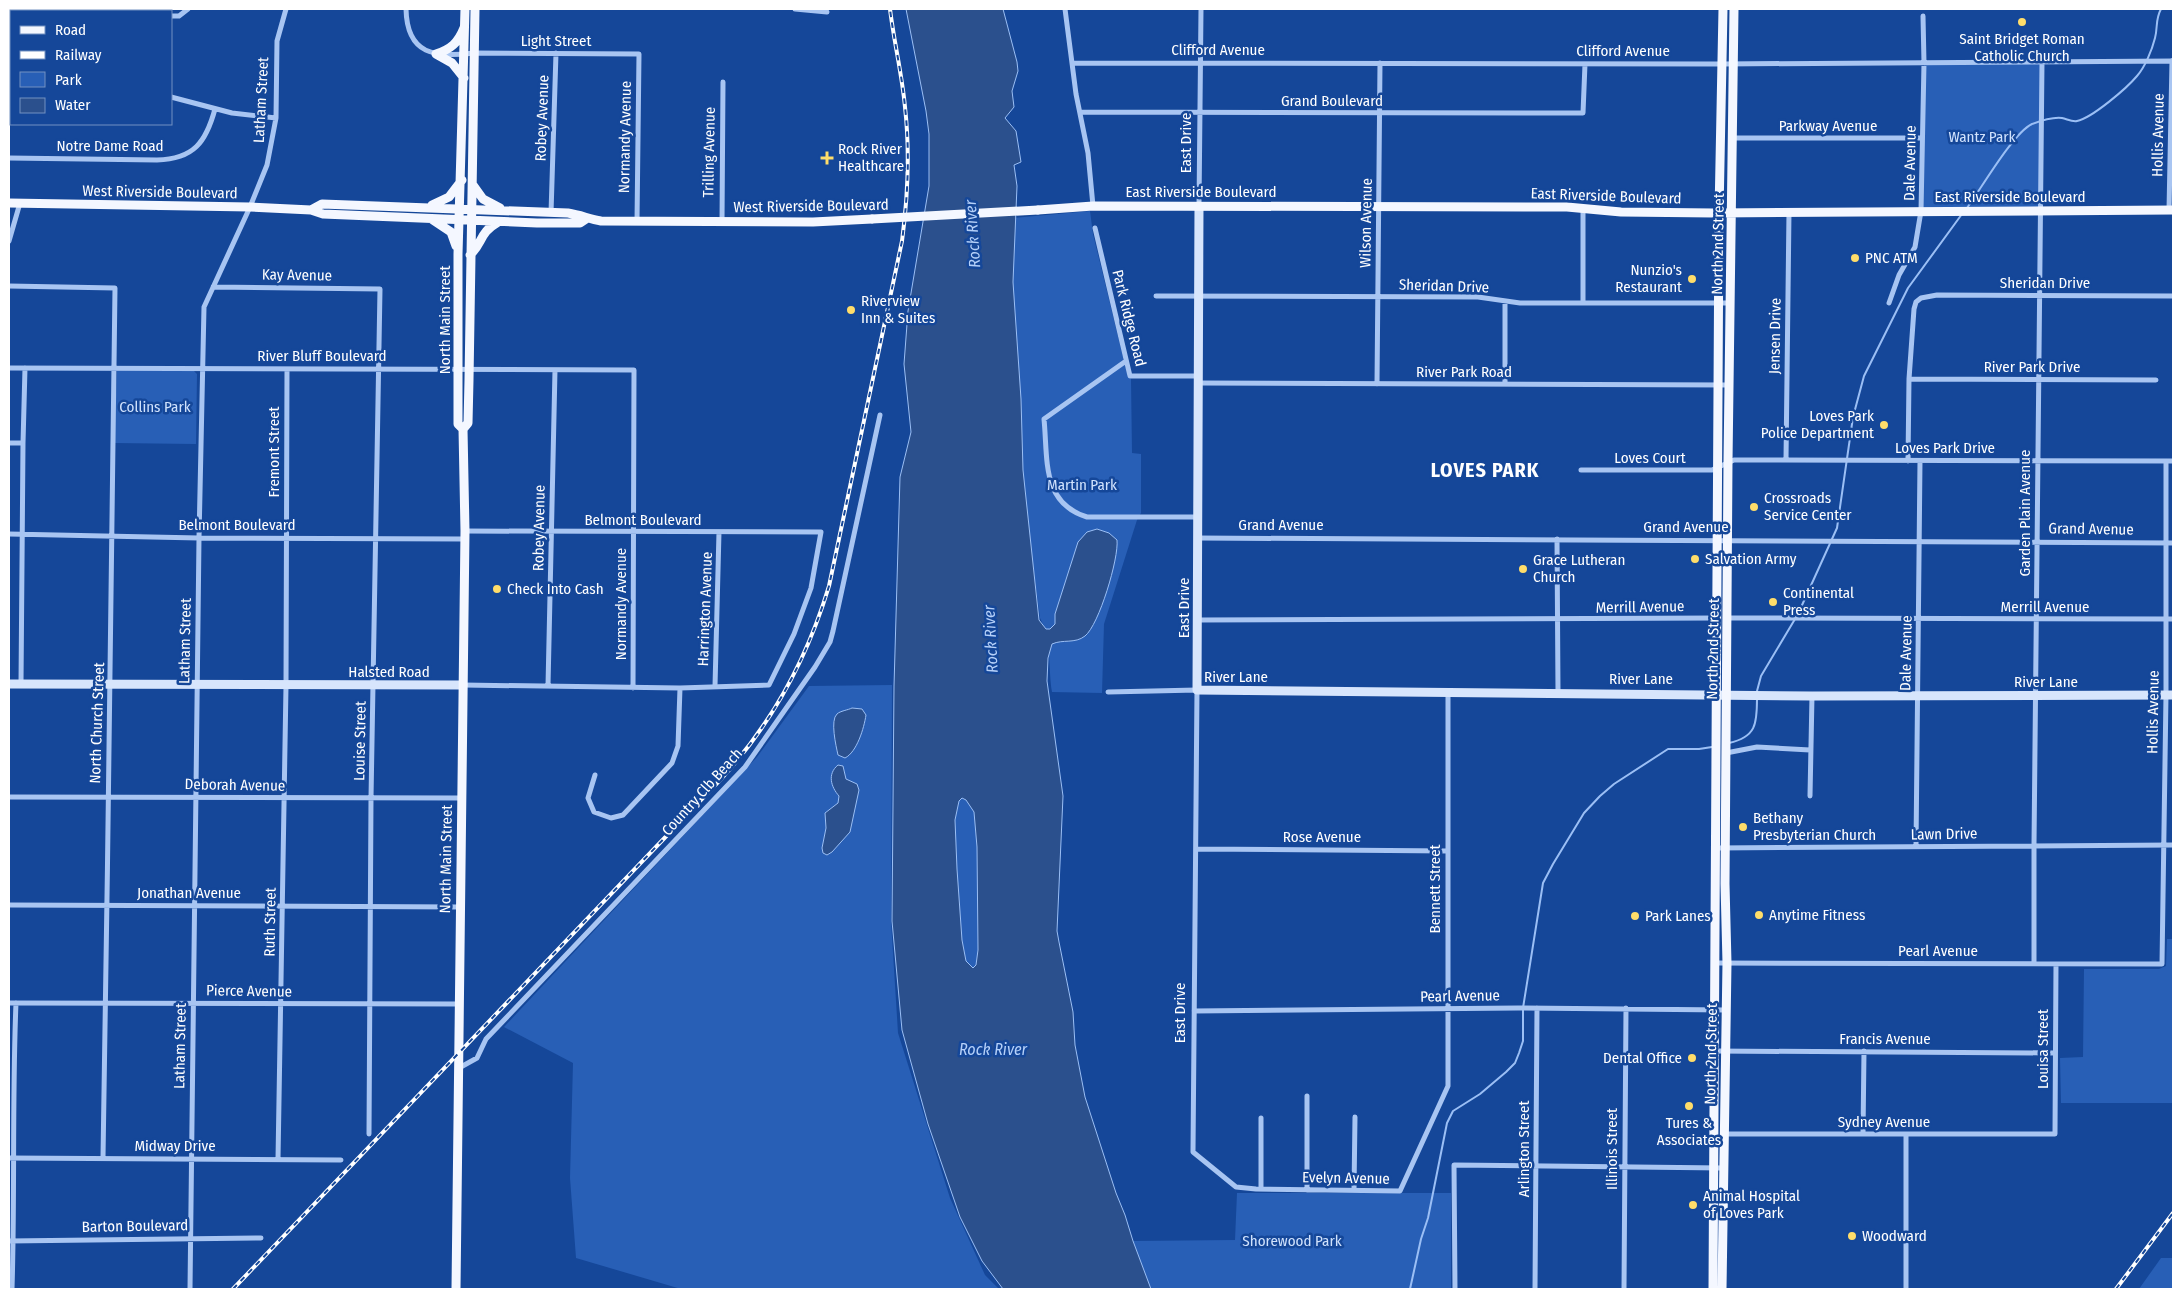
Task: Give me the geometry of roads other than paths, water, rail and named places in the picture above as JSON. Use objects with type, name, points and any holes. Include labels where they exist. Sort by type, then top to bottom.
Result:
[{"type":"main road","points":[[465,9],[465,23],[470,54]]},
{"type":"main road","points":[[470,54],[475,9]]},
{"type":"main road","name":"North 2nd Street","points":[[1722,1289],[1719,1168],[1714,1134],[1714,964],[1719,213],[1723,9]]},
{"type":"main road","name":"North 2nd Street","points":[[1713,1289],[1719,1168],[1723,1134],[1727,964],[1728,462],[1734,138],[1734,9]]},
{"type":"main road","points":[[436,54],[448,50],[458,40],[465,23]]},
{"type":"main road","points":[[436,54],[452,63],[464,78]]},
{"type":"main road","name":"North Main Street","points":[[464,429],[458,424],[458,254],[464,78],[470,54]]},
{"type":"main road","name":"North Main Street","points":[[456,1289],[458,1004],[464,685],[464,429],[468,423],[470,255],[473,185],[470,54]]},
{"type":"main road","points":[[1722,114],[1734,114]]},
{"type":"main road","points":[[429,206],[449,197],[462,180]]},
{"type":"main road","points":[[473,185],[483,199],[507,212]]},
{"type":"main road","name":"West Riverside Boulevard","points":[[9,203],[250,207],[311,210],[323,214],[471,221],[568,223],[580,223],[586,219],[813,222],[1038,210]]},
{"type":"main road","name":"West Riverside Boulevard","points":[[311,210],[322,204],[429,206],[581,215],[586,219]]},
{"type":"main road","name":"East Riverside Boulevard","points":[[1038,210],[1094,206],[1379,206],[1583,208],[1621,212],[1719,213],[2171,210]]},
{"type":"main road","points":[[430,219],[452,232],[458,254]]},
{"type":"main road","points":[[470,255],[475,250],[482,235],[499,222]]},
{"type":"street","points":[[172,16],[179,16],[188,9]]},
{"type":"street","name":"Latham Street","points":[[190,1289],[190,1159],[204,307],[250,207],[267,164],[276,118],[277,41],[286,9]]},
{"type":"street","points":[[406,9],[407,28],[415,44],[422,50],[436,54]]},
{"type":"street","points":[[796,9],[827,12]]},
{"type":"street","points":[[1065,9],[1088,153],[1094,206]]},
{"type":"street","name":"East Drive","points":[[1201,9],[1193,1152],[1236,1187]]},
{"type":"street","name":"Dale Avenue","points":[[1889,303],[1897,279],[1915,247],[1921,211],[1923,16]]},
{"type":"street","name":"Light Street","points":[[436,54],[639,54]]},
{"type":"street","name":"Robey Avenue","points":[[551,213],[556,54]]},
{"type":"street","name":"Normandy Avenue","points":[[637,221],[639,54]]},
{"type":"street","name":"Clifford Avenue","points":[[1073,63],[1924,64],[2172,61]]},
{"type":"street","name":"Hollis Avenue","points":[[2171,210],[2172,61]]},
{"type":"street","name":"Garden Plain Avenue","points":[[2034,964],[2042,62]]},
{"type":"street","name":"Wilson Avenue","points":[[1377,384],[1380,63]]},
{"type":"street","name":"Grand Boulevard","points":[[1081,112],[1583,113],[1585,64]]},
{"type":"street","name":"Trilling Avenue","points":[[722,222],[723,82]]},
{"type":"street","points":[[172,97],[215,110],[276,118]]},
{"type":"street","name":"Notre Dame Road","points":[[9,158],[157,160],[176,158],[185,155],[200,144],[210,128],[215,110]]},
{"type":"street","name":"Parkway Avenue","points":[[1734,138],[1922,138]]},
{"type":"street","points":[[9,241],[20,203]]},
{"type":"street","points":[[1583,208],[1583,303]]},
{"type":"street","name":"Jensen Drive","points":[[1786,460],[1789,212]]},
{"type":"street","name":"Park Ridge Road","points":[[1095,228],[1128,373],[1132,377],[1198,380]]},
{"type":"street","name":"North Church Street","points":[[9,286],[115,288],[112,684],[107,796],[108,905],[103,1158]]},
{"type":"street","name":"Kay Avenue","points":[[213,287],[380,289]]},
{"type":"street","name":"Louise Street","points":[[369,1134],[371,798],[380,289]]},
{"type":"street","name":"Sheridan Drive","points":[[1156,296],[1478,297],[1505,301],[1583,303],[1730,303]]},
{"type":"street","name":"Sheridan Drive","points":[[1909,379],[1913,315],[1918,300],[1925,296],[2173,296]]},
{"type":"street","points":[[1505,301],[1505,384]]},
{"type":"street","points":[[1126,361],[1044,419],[1052,490],[1061,503],[1075,514],[1087,517],[1198,517]]},
{"type":"street","name":"River Bluff Boulevard","points":[[9,368],[634,370]]},
{"type":"street","points":[[21,684],[25,368]]},
{"type":"street","name":"Fremont Street","points":[[286,686],[287,369]]},
{"type":"street","name":"Robey Avenue","points":[[548,686],[555,370]]},
{"type":"street","name":"Normandy Avenue","points":[[633,688],[634,370]]},
{"type":"street","points":[[1908,461],[1909,379]]},
{"type":"street","name":"River Park Drive","points":[[1909,379],[2156,380]]},
{"type":"street","name":"River Park Road","points":[[1198,380],[1377,384],[1730,385]]},
{"type":"street","name":"Country Clb Beach","points":[[458,1068],[477,1058],[484,1042],[490,1035],[745,767],[815,667],[830,642],[833,631],[880,415]]},
{"type":"street","points":[[9,443],[23,443]]},
{"type":"street","name":"Loves Park Drive","points":[[1718,466],[1734,460],[2173,461]]},
{"type":"street","name":"Dale Avenue","points":[[1916,846],[1920,620],[1920,461]]},
{"type":"street","name":"Hollis Avenue","points":[[2162,964],[2163,845],[2170,695],[2166,619],[2166,461]]},
{"type":"street","name":"Loves Court","points":[[1581,470],[1712,470],[1718,466]]},
{"type":"street","name":"Belmont Boulevard","points":[[9,534],[377,539],[552,532],[821,532],[811,588],[794,634],[769,685]]},
{"type":"street","name":"Harrington Avenue","points":[[715,686],[719,532]]},
{"type":"street","name":"Grand Avenue","points":[[1198,538],[1920,540],[2173,543]]},
{"type":"street","points":[[1557,539],[1558,692]]},
{"type":"street","name":"Merrill Avenue","points":[[1198,620],[2173,619]]},
{"type":"street","name":"Halsted Road","points":[[9,684],[464,685],[633,688],[769,685]]},
{"type":"street","name":"Ruth Street","points":[[278,1159],[286,686]]},
{"type":"street","points":[[595,775],[588,798],[594,812],[611,818],[623,815],[672,763],[678,746],[680,688]]},
{"type":"street","name":"River Lane","points":[[1108,692],[1197,690],[1558,692],[1812,696],[2170,695]]},
{"type":"street","name":"Bennett Street","points":[[1448,692],[1448,1086]]},
{"type":"street","points":[[1810,796],[1812,696]]},
{"type":"street","points":[[1726,752],[1757,748],[1810,750]]},
{"type":"street","name":"Deborah Avenue","points":[[9,797],[461,798]]},
{"type":"street","name":"Lawn Drive","points":[[1716,848],[2173,845]]},
{"type":"street","name":"Rose Avenue","points":[[1196,849],[1448,850]]},
{"type":"street","name":"Jonathan Avenue","points":[[9,905],[460,907]]},
{"type":"street","name":"Pearl Avenue","points":[[1714,964],[2162,964]]},
{"type":"street","name":"Louisa Street","points":[[2055,1134],[2056,964]]},
{"type":"street","name":"Pierce Avenue","points":[[9,1003],[458,1004]]},
{"type":"street","points":[[12,1289],[11,1081],[16,1003]]},
{"type":"street","name":"Pearl Avenue","points":[[1194,1010],[1447,1008],[1726,1010]]},
{"type":"street","name":"Arlington Street","points":[[1535,1289],[1537,1008]]},
{"type":"street","name":"Illinois Street","points":[[1624,1289],[1626,1008]]},
{"type":"street","name":"Francis Avenue","points":[[1715,1051],[2055,1052]]},
{"type":"street","points":[[1863,1134],[1864,1052]]},
{"type":"street","name":"Evelyn Avenue","points":[[1236,1187],[1400,1191],[1448,1086]]},
{"type":"street","points":[[1307,1096],[1307,1190]]},
{"type":"street","points":[[1354,1190],[1355,1117]]},
{"type":"street","points":[[1261,1118],[1261,1189]]},
{"type":"street","name":"Sydney Avenue","points":[[1714,1134],[2055,1134]]},
{"type":"street","points":[[1906,1134],[1906,1289]]},
{"type":"street","name":"Midway Drive","points":[[11,1158],[341,1160]]},
{"type":"street","points":[[1455,1289],[1454,1165],[1719,1168]]},
{"type":"street","name":"Barton Boulevard","points":[[11,1241],[262,1238]]},
{"type":"water","name":"Rock River","points":[[906,9],[1003,9],[1018,71],[1012,91],[1014,107],[1005,118],[1016,131],[1021,162],[1014,165],[1017,186],[1013,282],[1021,399],[1023,470],[1039,620],[1046,629],[1050,629],[1055,624],[1055,614],[1078,542],[1087,532],[1097,529],[1109,533],[1117,540],[1115,561],[1107,591],[1096,619],[1085,636],[1073,641],[1052,644],[1048,658],[1047,681],[1063,796],[1057,931],[1073,1012],[1075,1045],[1085,1097],[1116,1193],[1151,1289],[1003,1289],[982,1261],[960,1217],[928,1124],[902,1030],[892,921],[894,686],[900,477],[911,432],[904,364],[908,311],[929,186],[929,134]],"holes":[[[962,798],[966,800],[974,812],[977,847],[978,950],[976,965],[973,968],[966,961],[962,940],[957,869],[955,820],[959,801]]]},
{"type":"water","points":[[852,708],[862,709],[866,715],[862,733],[853,751],[845,758],[838,755],[834,722],[838,713]]},
{"type":"water","points":[[838,765],[843,766],[846,779],[857,784],[859,790],[850,832],[827,855],[823,853],[822,848],[826,828],[825,813],[838,803],[839,796],[832,785],[831,776]]},
{"type":"waterway","points":[[1967,208],[1998,162],[2024,129],[2032,124],[2051,119],[2062,118],[2071,121],[2083,119],[2118,95],[2137,76],[2150,53],[2161,9]]},
{"type":"waterway","points":[[1757,691],[1761,676],[1798,614],[1837,528],[1853,417],[1864,376],[1908,288],[1962,214]]},
{"type":"waterway","points":[[1729,743],[1750,733],[1755,722],[1757,699]]},
{"type":"waterway","points":[[1410,1289],[1421,1239],[1428,1218],[1447,1123],[1453,1111],[1480,1094],[1506,1072],[1515,1063],[1519,1053],[1523,1041],[1523,1008],[1543,883],[1553,864],[1584,813],[1614,784],[1668,749],[1712,747]]},
{"type":"railway","points":[[233,1289],[720,780],[739,759],[772,713],[799,665],[829,586],[902,241],[907,191],[907,124],[890,9]]},
{"type":"railway","points":[[2116,1289],[2173,1213]]},
{"type":"place","name":"Saint Bridget Roman Catholic Church","points":[[2022,22]]},
{"type":"place","name":"Rock River Healthcare","points":[[827,158]]},
{"type":"place","name":"PNC ATM","points":[[1855,258]]},
{"type":"place","name":"Nunzio's Restaurant","points":[[1692,279]]},
{"type":"place","name":"Riverview Inn & Suites","points":[[851,310]]},
{"type":"place","name":"Loves Park Police Department","points":[[1884,425]]},
{"type":"place","name":"Crossroads Service Center","points":[[1754,507]]},
{"type":"place","name":"Salvation Army","points":[[1695,559]]},
{"type":"place","name":"Grace Lutheran Church","points":[[1523,569]]},
{"type":"place","name":"Check Into Cash","points":[[497,589]]},
{"type":"place","name":"Continental Press","points":[[1773,602]]},
{"type":"place","name":"Bethany Presbyterian Church","points":[[1743,827]]},
{"type":"place","name":"Anytime Fitness","points":[[1759,915]]},
{"type":"place","name":"Park Lanes","points":[[1635,916]]},
{"type":"place","name":"Dental Office","points":[[1692,1058]]},
{"type":"place","name":"Tures & Associates","points":[[1689,1106]]},
{"type":"place","name":"Animal Hospital of Loves Park","points":[[1693,1205]]},
{"type":"place","name":"Woodward","points":[[1852,1236]]},
{"type":"district","name":"LOVES PARK","points":[[1485,470]]},
{"type":"park label","name":"Wantz Park","points":[[1982,137]]},
{"type":"park label","name":"Collins Park","points":[[155,407]]},
{"type":"park label","name":"Martin Park","points":[[1082,485]]},
{"type":"park label","name":"Shorewood Park","points":[[1292,1241]]}]
